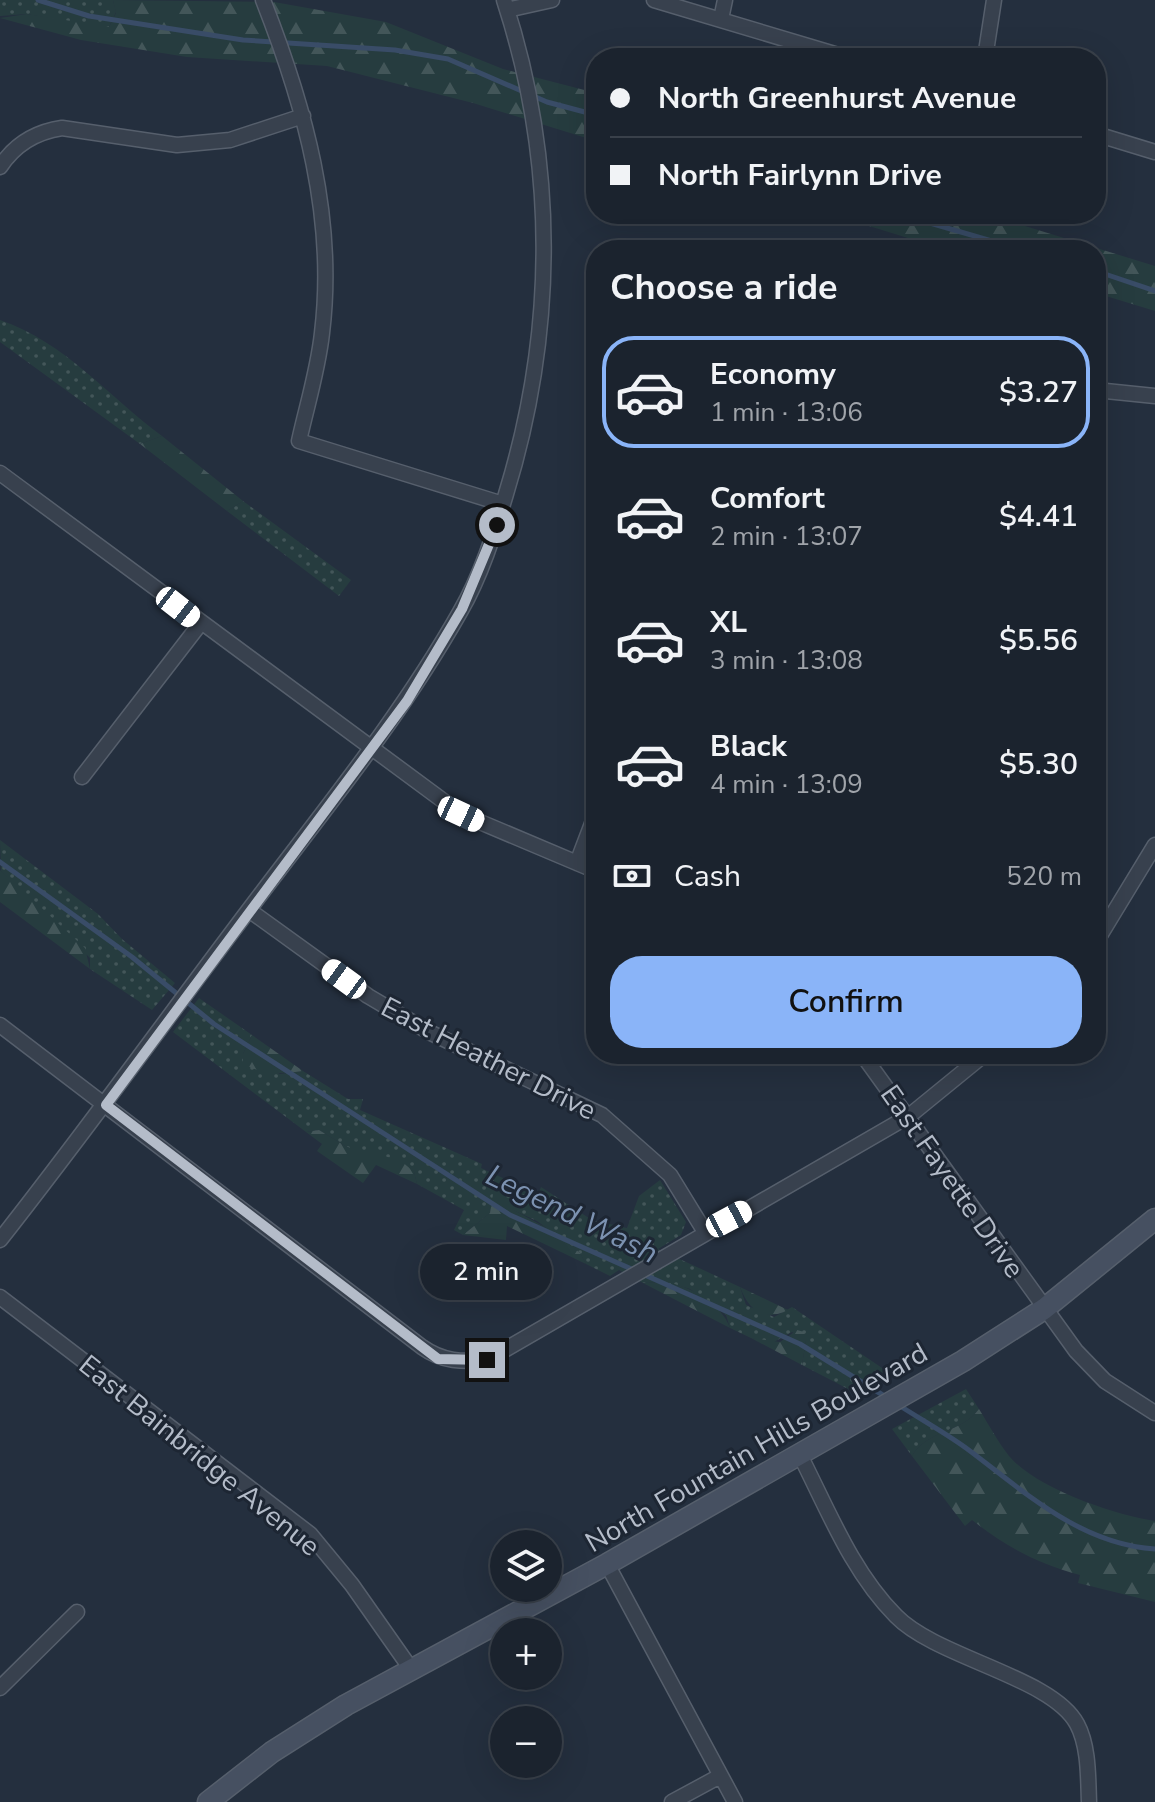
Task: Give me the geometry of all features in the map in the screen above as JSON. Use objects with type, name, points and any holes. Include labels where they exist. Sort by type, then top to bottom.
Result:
[{"type":"main road","name":"North Fountain Hills Boulevard","points":[[208,1802],[272,1752],[411,1669],[607,1564],[963,1361],[1044,1309],[1155,1219]]},
{"type":"street","points":[[263,0],[303,116],[323,202],[326,245],[322,335],[299,441],[503,504]]},
{"type":"street","points":[[0,1240],[106,1105],[407,701],[462,609],[490,546],[531,402],[542,309],[545,249],[542,170],[529,94],[505,5],[552,0]]},
{"type":"street","points":[[654,0],[815,48]]},
{"type":"street","points":[[721,19],[725,0]]},
{"type":"street","points":[[987,48],[994,0]]},
{"type":"street","points":[[0,167],[18,146],[44,131],[62,128],[177,145],[230,140],[303,116]]},
{"type":"street","points":[[1106,137],[1155,152]]},
{"type":"street","points":[[1106,391],[1155,396]]},
{"type":"street","points":[[0,473],[200,624],[461,814],[586,867]]},
{"type":"street","points":[[82,777],[200,624]]},
{"type":"street","points":[[577,863],[586,839]]},
{"type":"street","points":[[1106,926],[1155,845]]},
{"type":"street","name":"East Heather Drive","points":[[249,910],[368,996],[429,1032],[602,1115],[670,1175],[705,1232]]},
{"type":"street","points":[[0,1025],[438,1359],[487,1360],[705,1232],[827,1166],[909,1116],[973,1064]]},
{"type":"street","name":"East Fayette Drive","points":[[870,1064],[1044,1309],[1105,1381],[1155,1413]]},
{"type":"street","name":"East Bainbridge Avenue","points":[[0,1297],[310,1534],[352,1585],[411,1669]]},
{"type":"street","points":[[800,1455],[848,1551],[871,1588],[898,1619],[972,1662],[1039,1691],[1077,1724],[1087,1764],[1089,1802]]},
{"type":"street","points":[[607,1564],[735,1802]]},
{"type":"street","points":[[0,1688],[77,1612]]},
{"type":"street","points":[[672,1802],[720,1776]]},
{"type":"green space","points":[[0,0],[113,0],[116,12],[109,27],[98,27],[27,14],[0,16]]},
{"type":"green space","points":[[113,0],[274,2],[386,22],[503,69],[586,90],[586,138],[473,103],[327,66],[187,57],[81,40],[0,18],[27,14],[109,27],[116,13]]},
{"type":"green space","points":[[862,224],[1018,224],[1070,240],[914,240]]},
{"type":"green space","points":[[1106,251],[1155,266],[1155,311],[1106,296]]},
{"type":"green space","points":[[0,320],[66,356],[162,436],[140,444],[0,342]]},
{"type":"green space","points":[[162,436],[243,501],[227,511],[140,444]]},
{"type":"green space","points":[[243,501],[351,580],[339,596],[227,511]]},
{"type":"green space","points":[[0,840],[98,914],[122,939],[175,983],[152,1010],[90,969],[90,958],[1,871]]},
{"type":"green space","points":[[0,870],[85,948],[90,969],[0,902]]},
{"type":"green space","points":[[199,998],[252,1035],[243,1054],[280,1074],[303,1071],[348,1099],[363,1099],[360,1110],[482,1164],[481,1168],[538,1194],[541,1187],[592,1220],[627,1228],[639,1196],[660,1180],[686,1222],[681,1235],[658,1249],[740,1287],[746,1305],[774,1317],[792,1307],[888,1372],[852,1391],[802,1365],[806,1340],[792,1332],[772,1343],[751,1338],[730,1328],[726,1315],[690,1289],[666,1282],[643,1283],[619,1270],[610,1276],[586,1264],[580,1253],[537,1221],[493,1201],[490,1213],[463,1235],[454,1230],[464,1210],[417,1184],[414,1172],[347,1147],[319,1130],[306,1132],[173,1032]]},
{"type":"green space","points":[[252,1035],[303,1071],[272,1073],[243,1063],[243,1054]]},
{"type":"green space","points":[[319,1130],[347,1147],[400,1160],[414,1172],[417,1184],[376,1165],[363,1183],[317,1151],[322,1144],[306,1132]]},
{"type":"green space","points":[[494,1188],[502,1189],[510,1208],[556,1233],[580,1253],[586,1264],[507,1226],[506,1240],[463,1235],[490,1213]]},
{"type":"green space","points":[[666,1282],[685,1288],[713,1304],[730,1328],[643,1283]]},
{"type":"green space","points":[[740,1287],[788,1310],[772,1315],[758,1312]]},
{"type":"green space","points":[[797,1330],[804,1332],[806,1340],[802,1365],[751,1338],[780,1342]]},
{"type":"green space","points":[[966,1389],[979,1409],[963,1423],[927,1441],[912,1456],[892,1429]]},
{"type":"green space","points":[[979,1409],[1009,1456],[1037,1479],[1099,1507],[1155,1521],[1155,1602],[1078,1583],[1080,1575],[1023,1554],[972,1520],[965,1526],[912,1456],[927,1441],[963,1423]]},
{"type":"waterway","points":[[38,0],[89,16],[243,40],[395,50],[448,59],[547,102],[586,112]]},
{"type":"waterway","points":[[933,224],[989,240]]},
{"type":"waterway","points":[[1106,274],[1155,291]]},
{"type":"waterway","name":"Legend Wash","points":[[0,862],[132,957],[214,1024],[510,1215],[800,1344],[886,1397]]},
{"type":"waterway","name":"Legend Wash","points":[[897,1404],[958,1442],[1031,1498],[1077,1526],[1127,1545],[1155,1549]]},
{"type":"route","points":[[487,1360],[462,1362],[438,1359],[106,1105],[407,701],[462,609],[497,525]]}]
